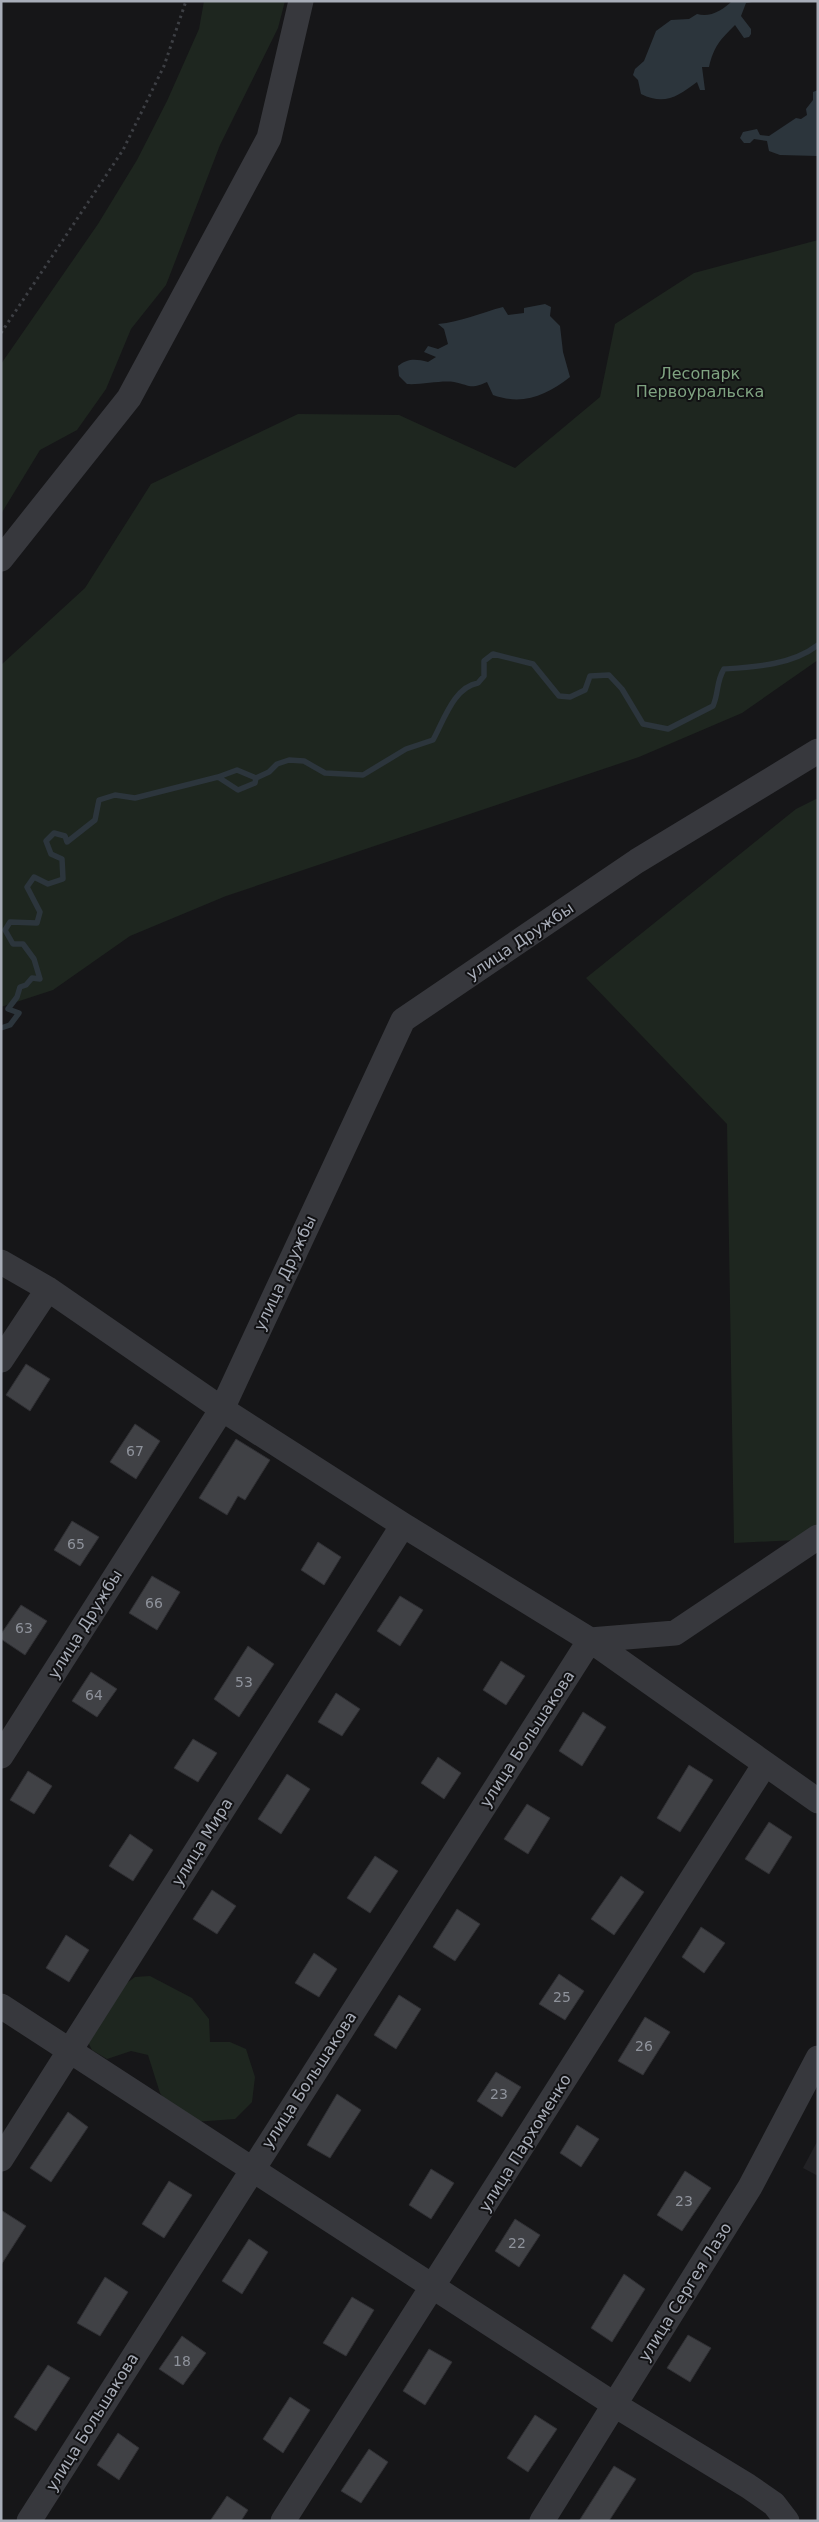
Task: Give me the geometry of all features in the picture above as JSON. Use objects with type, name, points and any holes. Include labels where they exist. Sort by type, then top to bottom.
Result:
[{"type":"street","points":[[1,559],[129,398],[139,381],[269,138],[302,1]]},
{"type":"street","name":"улица Дружбы","points":[[1,1756],[222,1409],[403,1020],[637,861],[818,750]]},
{"type":"street","points":[[1,1262],[48,1289],[222,1409],[403,1525],[590,1640],[818,1801]]},
{"type":"street","points":[[1,1360],[48,1289]]},
{"type":"street","name":"улица Мира","points":[[1,2159],[403,1525]]},
{"type":"street","points":[[590,1640],[675,1633],[818,1537]]},
{"type":"street","name":"улица Большакова","points":[[29,2521],[590,1640]]},
{"type":"street","name":"улица Пархоменко","points":[[283,2521],[765,1764]]},
{"type":"street","points":[[1,2006],[69,2052],[615,2405],[748,2486],[774,2504],[787,2521]]},
{"type":"street","name":"улица Сергея Лазо","points":[[542,2521],[750,2187],[818,2058]]},
{"type":"path","points":[[1,333],[123,150],[164,66],[186,1]]},
{"type":"shaded area","points":[[732,1],[758,1],[746,3],[741,16],[751,29],[751,34],[749,37],[744,38],[735,25],[722,39],[715,48],[709,67],[702,67],[705,90],[700,90],[697,82],[671,98],[657,99],[641,94],[638,80],[633,75],[635,69],[644,61],[656,31],[671,20],[689,19],[697,14],[711,14]]},
{"type":"shaded area","points":[[818,90],[818,156],[780,155],[769,151],[767,141],[754,139],[750,143],[744,143],[740,138],[743,132],[757,129],[760,135],[769,136],[796,118],[801,119],[807,115],[806,109],[813,100],[813,92]]},
{"type":"shaded area","points":[[545,304],[551,307],[550,316],[560,326],[563,352],[570,377],[543,394],[524,399],[504,398],[493,395],[487,382],[473,386],[454,382],[407,384],[399,376],[398,366],[405,362],[416,360],[428,362],[436,357],[424,352],[428,346],[438,349],[448,344],[444,329],[438,324],[503,307],[508,315],[524,313],[524,308]]},
{"type":"shaded area","points":[[818,2140],[818,2176],[803,2168]]},
{"type":"green space","points":[[204,1],[285,1],[278,28],[220,145],[166,285],[131,329],[106,389],[77,430],[40,450],[1,514],[1,364],[98,224],[137,160],[167,101],[199,29]]},
{"type":"green space","name":"Лесопарк Первоуральска","points":[[818,240],[818,660],[742,713],[639,757],[226,896],[130,936],[53,990],[1,1007],[1,665],[85,588],[151,484],[298,414],[399,415],[515,468],[600,397],[615,324],[694,273]]},
{"type":"green space","points":[[818,798],[818,1539],[734,1543],[727,1124],[586,978],[796,809]]},
{"type":"green space","points":[[150,1976],[192,1998],[209,2019],[210,2042],[230,2042],[246,2049],[255,2077],[252,2102],[235,2119],[194,2122],[170,2107],[160,2093],[148,2055],[131,2051],[107,2059],[92,2050],[87,2040],[120,1988],[135,1977]]},
{"type":"building","points":[[26,1364],[50,1379],[30,1411],[6,1395]]},
{"type":"building","points":[[135,1424],[160,1441],[136,1479],[110,1462]]},
{"type":"building","points":[[236,1439],[270,1460],[245,1500],[238,1496],[227,1515],[199,1498]]},
{"type":"building","points":[[72,1521],[99,1537],[80,1566],[54,1550]]},
{"type":"building","points":[[318,1542],[341,1557],[324,1585],[301,1570]]},
{"type":"building","points":[[152,1576],[180,1592],[157,1630],[129,1613]]},
{"type":"building","points":[[400,1596],[423,1610],[400,1646],[377,1631]]},
{"type":"building","points":[[21,1605],[47,1621],[25,1655],[1,1639],[1,1634]]},
{"type":"building","points":[[248,1646],[274,1664],[239,1717],[214,1699]]},
{"type":"building","points":[[501,1661],[525,1676],[506,1705],[483,1690]]},
{"type":"building","points":[[91,1672],[117,1689],[97,1717],[72,1701]]},
{"type":"building","points":[[336,1693],[360,1709],[342,1736],[318,1722]]},
{"type":"building","points":[[583,1712],[606,1727],[582,1766],[559,1751]]},
{"type":"building","points":[[193,1739],[217,1753],[198,1782],[174,1768]]},
{"type":"building","points":[[438,1757],[461,1773],[444,1799],[421,1783]]},
{"type":"building","points":[[689,1765],[713,1780],[680,1832],[657,1818]]},
{"type":"building","points":[[28,1771],[52,1786],[34,1814],[10,1800]]},
{"type":"building","points":[[287,1774],[310,1789],[281,1834],[258,1819]]},
{"type":"building","points":[[527,1804],[550,1818],[528,1854],[504,1839]]},
{"type":"building","points":[[769,1822],[792,1837],[769,1874],[745,1859]]},
{"type":"building","points":[[130,1834],[153,1850],[133,1881],[109,1866]]},
{"type":"building","points":[[375,1856],[398,1871],[370,1913],[347,1898]]},
{"type":"building","points":[[621,1876],[644,1892],[614,1935],[591,1919]]},
{"type":"building","points":[[212,1890],[236,1906],[217,1934],[193,1919]]},
{"type":"building","points":[[457,1909],[480,1924],[455,1961],[433,1947]]},
{"type":"building","points":[[701,1927],[725,1943],[704,1973],[682,1957]]},
{"type":"building","points":[[66,1935],[89,1950],[69,1982],[46,1968]]},
{"type":"building","points":[[314,1953],[337,1969],[319,1997],[295,1983]]},
{"type":"building","points":[[559,1974],[584,1991],[565,2020],[539,2004]]},
{"type":"building","points":[[399,1995],[421,2009],[396,2049],[374,2035]]},
{"type":"building","points":[[645,2017],[670,2032],[643,2075],[618,2061]]},
{"type":"building","points":[[496,2072],[521,2087],[502,2117],[477,2101]]},
{"type":"building","points":[[337,2094],[361,2110],[330,2158],[307,2145]]},
{"type":"building","points":[[68,2112],[88,2127],[51,2182],[30,2168]]},
{"type":"building","points":[[577,2125],[599,2139],[581,2167],[560,2153]]},
{"type":"building","points":[[431,2169],[454,2183],[431,2219],[409,2205]]},
{"type":"building","points":[[685,2171],[711,2188],[682,2231],[657,2215]]},
{"type":"building","points":[[169,2181],[192,2195],[164,2238],[142,2224]]},
{"type":"building","points":[[1,2210],[26,2226],[1,2265]]},
{"type":"building","points":[[515,2219],[540,2235],[519,2267],[495,2251]]},
{"type":"building","points":[[249,2239],[268,2252],[242,2294],[222,2281]]},
{"type":"building","points":[[624,2274],[645,2289],[612,2342],[591,2328]]},
{"type":"building","points":[[105,2277],[128,2292],[100,2336],[77,2323]]},
{"type":"building","points":[[352,2297],[374,2310],[346,2356],[323,2343]]},
{"type":"building","points":[[688,2335],[711,2348],[690,2382],[667,2368]]},
{"type":"building","points":[[182,2336],[206,2353],[183,2385],[159,2369]]},
{"type":"building","points":[[429,2349],[452,2362],[425,2405],[403,2391]]},
{"type":"building","points":[[48,2365],[70,2378],[36,2431],[14,2417]]},
{"type":"building","points":[[290,2397],[310,2410],[283,2453],[263,2439]]},
{"type":"building","points":[[535,2415],[557,2429],[528,2472],[507,2458]]},
{"type":"building","points":[[118,2433],[139,2448],[119,2480],[97,2465]]},
{"type":"building","points":[[369,2449],[388,2462],[361,2503],[341,2491]]},
{"type":"building","points":[[614,2466],[636,2479],[609,2521],[579,2521]]},
{"type":"building","points":[[227,2496],[248,2510],[241,2521],[210,2521]]},
{"type":"waterway","points":[[1,1028],[10,1025],[19,1013],[8,1009],[17,997],[20,987],[26,985],[32,978],[40,979],[34,959],[23,944],[13,944],[5,930],[10,922],[37,923],[40,912],[27,887],[34,877],[48,884],[63,879],[62,859],[51,854],[46,841],[54,833],[65,836],[67,842],[95,820],[99,800],[115,795],[135,798],[218,777],[238,790],[255,783],[256,778],[269,772],[277,764],[289,760],[304,761],[325,773],[363,775],[406,749],[433,740],[456,698],[462,691],[478,683],[484,676],[484,661],[493,654],[533,664],[559,696],[570,697],[585,690],[590,676],[609,675],[622,689],[643,724],[668,729],[713,706],[724,669],[761,666],[785,661],[808,652],[818,645]]},
{"type":"waterway","points":[[218,777],[237,770],[256,778]]}]
